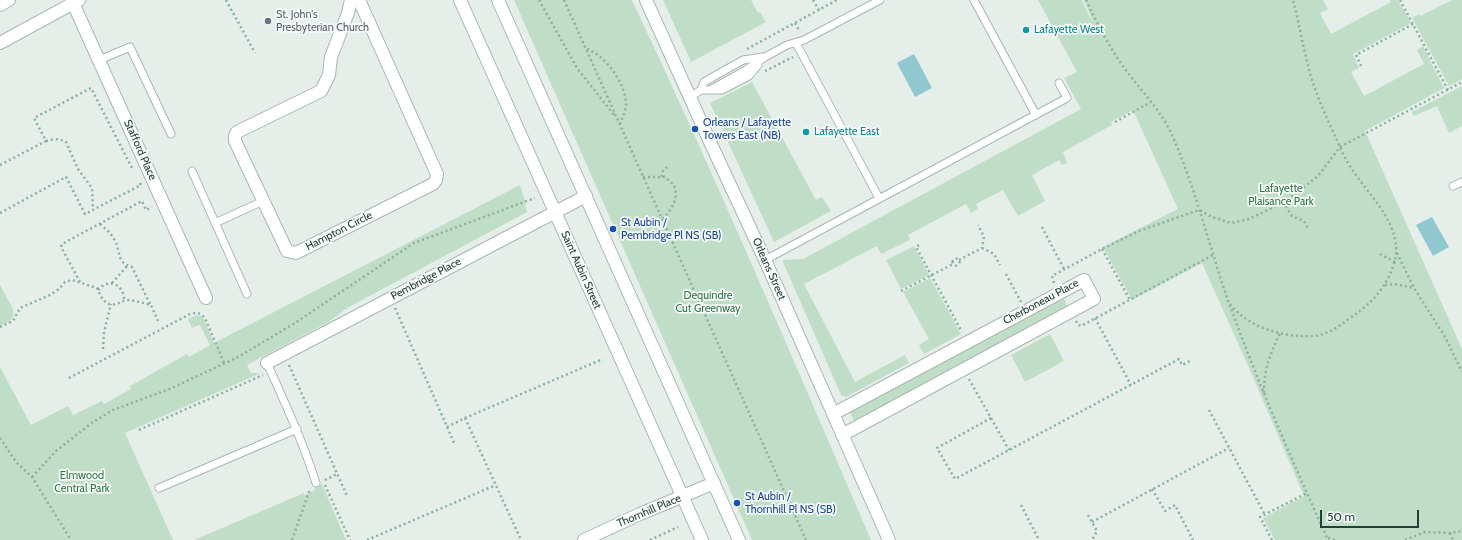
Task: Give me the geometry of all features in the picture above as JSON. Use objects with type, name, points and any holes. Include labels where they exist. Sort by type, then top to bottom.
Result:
[{"type":"street","points":[[0,5],[9,0]]},
{"type":"street","name":"Hampton Circle","points":[[351,0],[348,13],[331,56],[329,74],[321,91],[237,132],[235,136],[235,140],[287,251],[296,253],[433,184],[436,180],[437,174],[359,0]]},
{"type":"street","name":"Saint Aubin Street","points":[[460,0],[702,540]]},
{"type":"street","points":[[498,0],[739,540]]},
{"type":"street","name":"Orleans Street","points":[[646,0],[765,260],[889,540]]},
{"type":"street","points":[[0,43],[76,2]]},
{"type":"street","name":"Stafford Place","points":[[76,2],[99,60],[206,298]]},
{"type":"street","name":"Pembridge Place","points":[[268,363],[586,196]]},
{"type":"street","name":"Cherboneau Place","points":[[833,414],[1084,280],[1094,299],[842,434]]},
{"type":"street","name":"Thornhill Place","points":[[584,540],[640,514],[714,483]]},
{"type":"lane","points":[[690,97],[701,90],[710,90],[787,45],[804,40],[880,0]]},
{"type":"lane","points":[[974,0],[1036,115]]},
{"type":"lane","points":[[796,42],[879,198]]},
{"type":"lane","points":[[99,60],[130,47],[171,134]]},
{"type":"lane","points":[[701,90],[704,82],[743,60],[765,57]]},
{"type":"lane","points":[[765,260],[1067,98],[1059,83]]},
{"type":"lane","points":[[192,171],[247,294]]},
{"type":"lane","points":[[1453,186],[1462,182]]},
{"type":"lane","points":[[215,223],[264,201]]},
{"type":"lane","points":[[268,363],[297,428],[316,483]]},
{"type":"lane","points":[[159,488],[297,428]]},
{"type":"path","points":[[226,0],[255,53]]},
{"type":"path","points":[[539,0],[577,68],[617,119]]},
{"type":"path","points":[[564,0],[806,540]]},
{"type":"path","points":[[814,0],[819,10]]},
{"type":"path","points":[[741,52],[837,0]]},
{"type":"path","points":[[1086,0],[1104,35],[1116,54],[1164,120],[1178,149],[1229,302],[1264,396],[1328,539],[1334,540]]},
{"type":"path","points":[[1229,302],[1237,312],[1245,318],[1267,329],[1280,333],[1315,336],[1328,332],[1366,306],[1379,294],[1385,285],[1395,262],[1396,253],[1394,237],[1388,223],[1370,193],[1348,164],[1312,81],[1293,0]]},
{"type":"path","points":[[1400,0],[1448,90]]},
{"type":"path","points":[[1361,66],[1356,55],[1413,24]]},
{"type":"path","points":[[586,49],[596,54],[604,61],[620,82],[626,107],[624,116],[619,124]]},
{"type":"path","points":[[760,74],[792,56],[794,59]]},
{"type":"path","points":[[1053,286],[1055,282],[1052,276],[1102,249],[1150,226],[1199,210],[1231,223],[1249,219],[1284,202],[1318,176],[1340,147],[1462,82]]},
{"type":"path","points":[[46,140],[34,118],[91,88],[134,171]]},
{"type":"path","points":[[1115,122],[1152,102]]},
{"type":"path","points":[[0,165],[46,140],[62,140],[66,142],[78,169],[92,188],[94,201],[93,210]]},
{"type":"path","points":[[662,177],[663,171],[666,167]]},
{"type":"path","points":[[0,213],[66,177],[85,214],[141,185],[137,178]]},
{"type":"path","points":[[643,177],[662,177],[673,182],[676,192],[675,200],[670,211],[662,219]]},
{"type":"path","points":[[32,477],[56,451],[93,422],[113,410],[172,388],[240,356],[295,324],[414,243],[547,194]]},
{"type":"path","points":[[80,282],[61,247],[62,244],[142,201],[146,210],[163,202]]},
{"type":"path","points":[[1284,202],[1292,216],[1304,221],[1309,230]]},
{"type":"path","points":[[100,224],[115,240],[118,256],[127,266],[132,267],[158,321]]},
{"type":"path","points":[[978,225],[984,237],[982,248]]},
{"type":"path","points":[[1042,227],[1064,269]]},
{"type":"path","points":[[919,245],[916,247],[963,335]]},
{"type":"path","points":[[953,264],[954,258],[959,260],[982,248]]},
{"type":"path","points":[[982,248],[994,254],[1000,265]]},
{"type":"path","points":[[1102,249],[1130,300]]},
{"type":"path","points":[[1396,253],[1414,288],[1445,337],[1462,372]]},
{"type":"path","points":[[1380,254],[1395,262]]},
{"type":"path","points":[[1074,319],[1078,325],[1081,326],[1213,255]]},
{"type":"path","points":[[901,291],[953,264],[958,265],[960,262],[959,260]]},
{"type":"path","points":[[112,283],[127,266]]},
{"type":"path","points":[[1006,274],[1022,303]]},
{"type":"path","points":[[0,327],[13,321],[20,308],[50,295],[59,289],[65,282],[72,280],[97,288],[99,294],[106,303],[119,303],[124,300],[136,301],[151,305]]},
{"type":"path","points":[[98,290],[106,284],[112,283],[118,285],[122,290],[124,300]]},
{"type":"path","points":[[1385,285],[1394,284],[1414,288]]},
{"type":"path","points":[[103,349],[104,332],[111,304]]},
{"type":"path","points":[[70,378],[196,312],[205,318],[224,363]]},
{"type":"path","points":[[398,316],[455,445]]},
{"type":"path","points":[[1095,318],[1131,385]]},
{"type":"path","points":[[1264,396],[1266,368],[1280,333]]},
{"type":"path","points":[[447,427],[603,359]]},
{"type":"path","points":[[991,418],[937,448],[955,479],[1179,359],[1182,365],[1192,360]]},
{"type":"path","points":[[288,363],[347,496]]},
{"type":"path","points":[[139,430],[263,375]]},
{"type":"path","points":[[967,377],[1009,450]]},
{"type":"path","points":[[1209,410],[1265,515]]},
{"type":"path","points":[[465,418],[521,540]]},
{"type":"path","points":[[0,438],[16,462],[32,477],[71,540]]},
{"type":"path","points":[[1092,522],[1229,448]]},
{"type":"path","points":[[337,474],[323,481],[350,540]]},
{"type":"path","points":[[292,540],[310,487],[316,483]]},
{"type":"path","points":[[367,540],[496,485]]},
{"type":"path","points":[[1152,490],[1164,511],[1175,506],[1193,540]]},
{"type":"path","points":[[1272,540],[1260,517],[1307,493]]},
{"type":"path","points":[[1021,505],[1039,540]]},
{"type":"path","points":[[1088,516],[1097,531],[1092,540]]},
{"type":"path","points":[[650,540],[678,527]]},
{"type":"path","points":[[1405,540],[1425,532],[1450,533],[1462,531]]},
{"type":"path","points":[[1450,533],[1453,540]]},
{"type":"green space","name":"Dequindre Cut Greenway","points":[[514,0],[632,0],[724,201],[871,540],[752,540]]},
{"type":"green space","points":[[663,0],[751,0],[758,13],[760,12],[766,22],[691,62]]},
{"type":"green space","name":"Lafayette Plaisance Park","points":[[1038,0],[1082,0],[1093,22],[1084,0],[1323,0],[1328,9],[1320,13],[1331,34],[1391,2],[1390,0],[1398,0],[1411,23],[1353,54],[1359,68],[1351,72],[1364,96],[1424,64],[1417,50],[1423,46],[1444,88],[1365,131],[1462,349],[1462,540],[1275,540],[1263,518],[1304,496],[1202,263],[1132,300],[1103,247],[1178,209],[1133,110],[1111,122],[1112,125],[1063,152],[1067,163],[1062,165],[1059,160],[1032,175],[1045,201],[1018,216],[1003,190],[976,204],[978,209],[971,213],[966,204],[908,235],[910,240],[881,254],[877,246],[804,284],[855,382],[905,355],[909,363],[846,397],[841,395],[783,260],[803,259],[1081,109],[1064,78],[1077,72]]},
{"type":"green space","points":[[1452,0],[1462,0],[1462,79],[1449,86],[1412,18],[1419,14],[1420,16]]},
{"type":"green space","points":[[752,82],[816,200],[822,197],[831,211],[774,242],[710,103]]},
{"type":"green space","points":[[1462,86],[1462,126],[1449,133],[1437,106],[1414,116],[1412,112]]},
{"type":"green space","name":"Elmwood Central Park","points":[[520,185],[527,212],[347,308],[330,321],[247,365],[251,373],[261,373],[125,433],[173,540],[0,540],[0,367],[31,425],[68,406],[73,415],[102,401],[104,404],[131,389],[130,386],[187,354],[189,357],[210,345],[200,325],[192,328],[188,319],[197,316],[202,317],[214,343]]},
{"type":"green space","points":[[914,246],[929,275],[901,289],[886,260]]},
{"type":"green space","points":[[930,278],[961,334],[924,354],[919,345],[929,339],[903,292]]},
{"type":"green space","points":[[0,285],[13,309],[13,316],[10,320],[0,326]]},
{"type":"green space","points":[[1064,298],[1067,306],[854,421],[850,412]]},
{"type":"green space","points":[[1050,334],[1064,361],[1025,382],[1011,355]]},
{"type":"green space","points":[[322,484],[346,540],[194,540],[304,493],[304,495],[314,491],[316,487]]},
{"type":"water","points":[[914,54],[932,88],[915,97],[897,63]]},
{"type":"water","points":[[1432,217],[1449,247],[1433,256],[1416,225]]},
{"type":"place","name":"St. John's Presbyterian Church","points":[[268,21]]},
{"type":"place","name":"Lafayette West","points":[[1026,30]]},
{"type":"place","name":"Orleans / Lafayette Towers East (NB)","points":[[695,129]]},
{"type":"place","name":"Lafayette East","points":[[806,132]]},
{"type":"place","name":"St Aubin / Pembridge Pl NS (SB)","points":[[613,229]]},
{"type":"place","name":"St Aubin / Thornhill Pl NS (SB)","points":[[737,503]]}]
